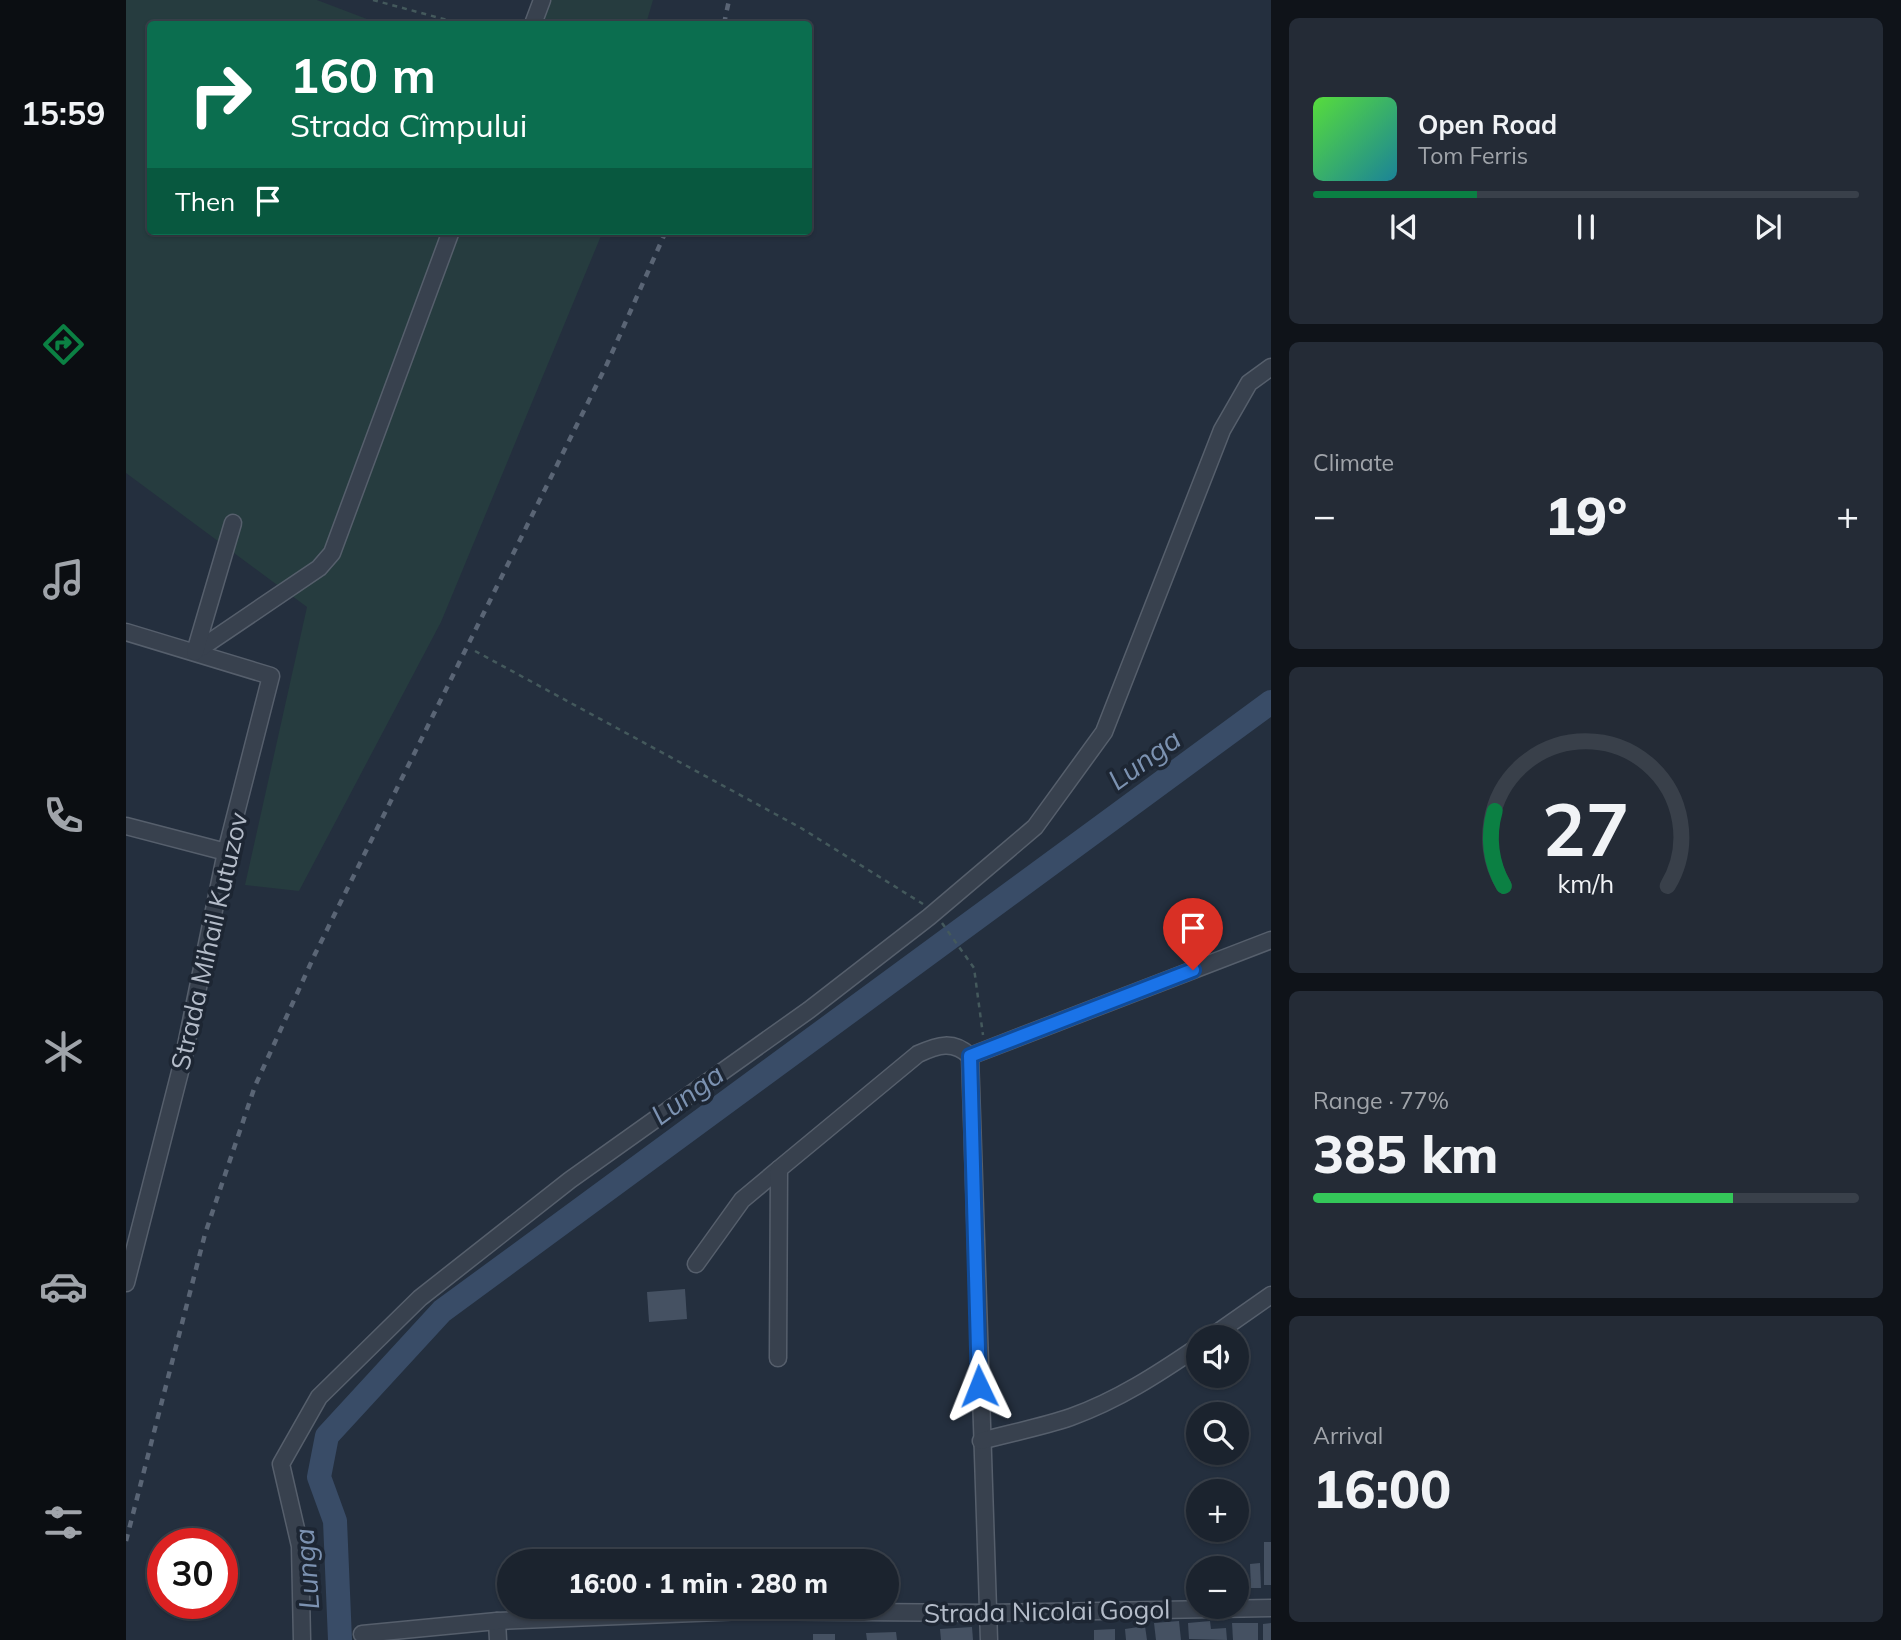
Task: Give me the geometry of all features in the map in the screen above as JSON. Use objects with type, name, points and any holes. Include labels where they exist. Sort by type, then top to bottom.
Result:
[{"type":"street","points":[[534,21],[542,0]]},
{"type":"street","points":[[195,652],[319,568],[332,553],[450,235]]},
{"type":"street","points":[[302,1640],[300,1546],[281,1464],[319,1398],[420,1298],[570,1180],[810,1010],[937,916],[1035,827],[1104,732],[1222,430],[1250,383],[1271,367]]},
{"type":"street","points":[[195,652],[233,523]]},
{"type":"street","name":"Strada Mihail Kutuzov","points":[[126,632],[271,676],[226,852],[183,1060],[128,1266],[126,1283]]},
{"type":"street","points":[[126,825],[226,852]]},
{"type":"street","points":[[696,1265],[742,1200],[918,1054],[943,1044],[978,1053],[1271,940]]},
{"type":"street","points":[[978,1053],[981,1441],[989,1640]]},
{"type":"street","points":[[778,1358],[779,1169]]},
{"type":"street","points":[[1228,1325],[1271,1294]]},
{"type":"street","points":[[981,1441],[1070,1418],[1147,1382],[1186,1355]]},
{"type":"street","name":"Strada Nicolai Gogol","points":[[362,1634],[497,1621],[744,1611],[988,1613],[1271,1608]]},
{"type":"street","points":[[497,1621],[498,1640]]},
{"type":"path","points":[[373,0],[451,21]]},
{"type":"path","points":[[475,651],[801,828],[887,879],[937,916],[974,968],[978,1053]]},
{"type":"green space","points":[[126,0],[317,0],[372,21],[147,21],[147,235],[601,235],[441,622],[299,891],[245,885],[307,607],[126,473]]},
{"type":"green space","points":[[551,0],[653,0],[647,21],[543,21]]},
{"type":"building","points":[[685,1289],[687,1319],[649,1322],[647,1292]]},
{"type":"building","points":[[1264,1542],[1271,1542],[1271,1585],[1264,1585]]},
{"type":"building","points":[[1260,1563],[1261,1588],[1251,1588],[1250,1564]]},
{"type":"building","points":[[1179,1621],[1181,1640],[1156,1640],[1154,1623]]},
{"type":"building","points":[[1210,1621],[1211,1629],[1226,1628],[1227,1640],[1189,1639],[1188,1623]]},
{"type":"building","points":[[1232,1623],[1258,1623],[1258,1640],[1233,1640]]},
{"type":"building","points":[[1271,1623],[1271,1640],[1263,1640],[1263,1624]]},
{"type":"building","points":[[1145,1626],[1147,1640],[1126,1640],[1125,1629]]},
{"type":"building","points":[[972,1627],[973,1640],[941,1640],[940,1629]]},
{"type":"building","points":[[1115,1629],[1115,1640],[1094,1640],[1094,1630]]},
{"type":"building","points":[[896,1632],[897,1640],[867,1640],[866,1633]]},
{"type":"building","points":[[813,1634],[835,1634],[835,1640],[813,1640]]},
{"type":"waterway","name":"Lunga","points":[[340,1640],[335,1521],[319,1477],[327,1436],[442,1311],[1271,702]]},
{"type":"railway","points":[[725,21],[729,0]]},
{"type":"railway","points":[[126,1541],[205,1234],[255,1086],[315,954],[607,364],[664,235]]},
{"type":"route","points":[[979,1386],[970,1056],[1193,970]]}]
